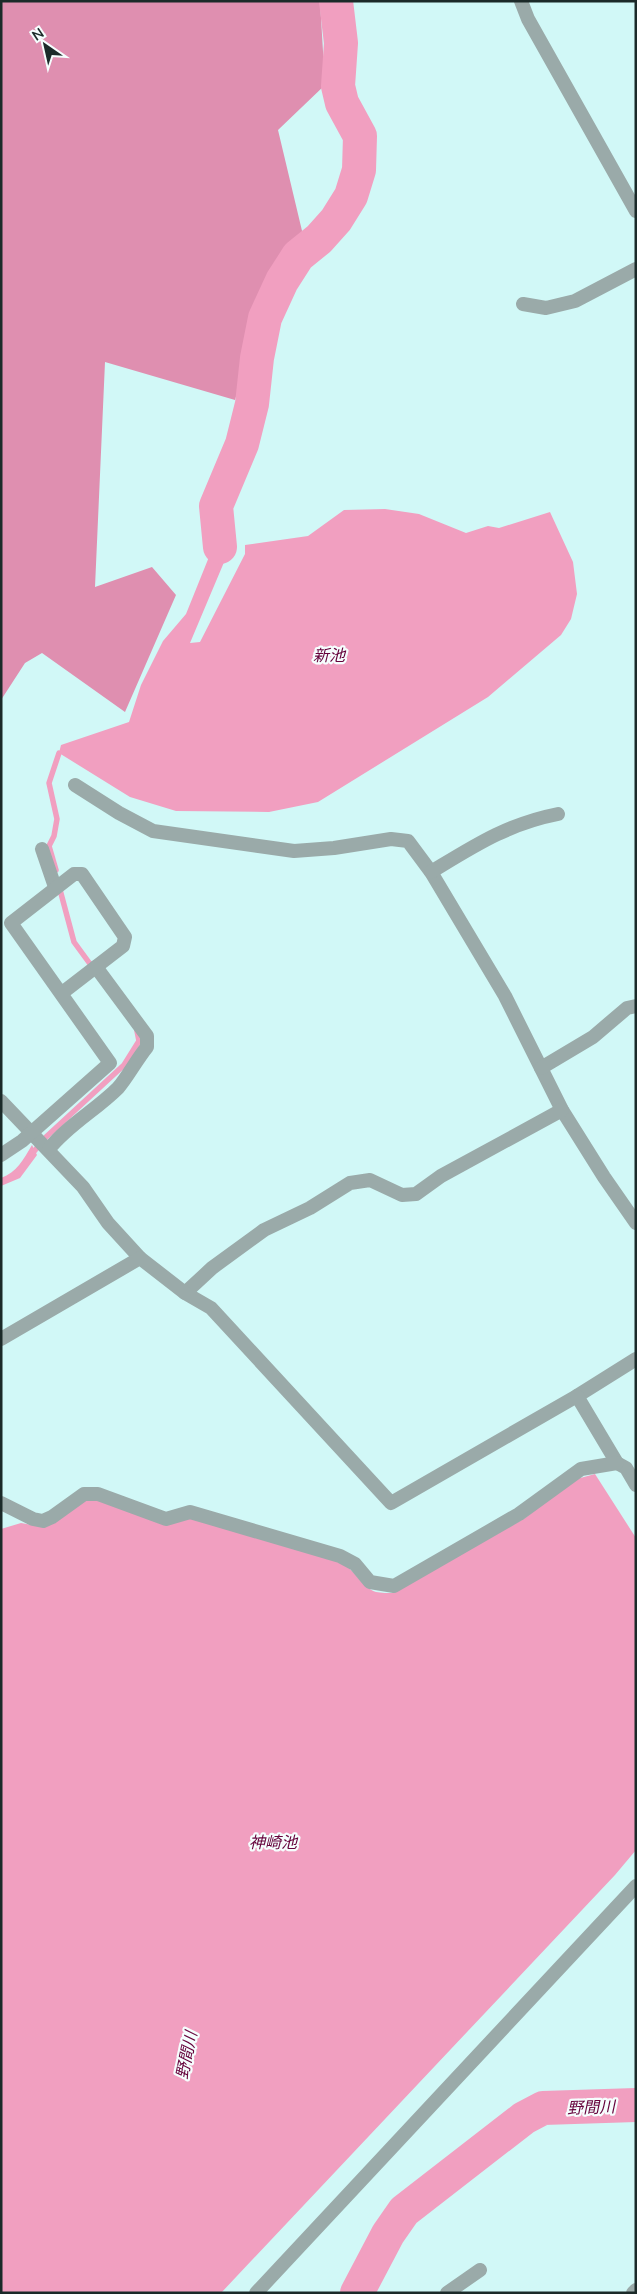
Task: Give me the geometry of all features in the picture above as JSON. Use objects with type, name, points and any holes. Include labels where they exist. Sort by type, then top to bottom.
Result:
[{"type":"street","points":[[521,1],[528,19],[636,211]]},
{"type":"street","points":[[523,304],[546,308],[575,301],[636,269]]},
{"type":"street","points":[[76,785],[153,832],[294,851],[334,848],[391,839],[408,841],[430,872],[505,996],[562,1110],[604,1177],[636,1223]]},
{"type":"street","points":[[430,872],[492,835],[533,819],[558,814]]},
{"type":"street","points":[[42,849],[55,888]]},
{"type":"street","points":[[41,1141],[110,1063],[12,923],[74,874],[82,874],[125,937],[123,946],[62,993]]},
{"type":"street","points":[[1,1155],[22,1141],[41,1141],[58,1138],[119,1087],[147,1047],[147,1036],[96,967]]},
{"type":"street","points":[[541,1068],[593,1037],[627,1008],[636,1006]]},
{"type":"street","points":[[1,1101],[83,1187],[108,1223],[140,1258],[185,1293],[211,1308],[391,1503],[636,1359]]},
{"type":"street","points":[[185,1293],[212,1268],[264,1230],[310,1208],[350,1183],[370,1180],[402,1195],[416,1194],[441,1176],[562,1110]]},
{"type":"street","points":[[1,1339],[140,1258]]},
{"type":"street","points":[[576,1396],[617,1463],[626,1468],[636,1484]]},
{"type":"street","points":[[1,1503],[33,1519],[43,1521],[52,1518],[84,1494],[98,1494],[166,1519],[190,1512],[340,1556],[356,1564],[370,1582],[394,1586],[519,1514],[581,1469],[617,1463]]},
{"type":"street","points":[[256,2293],[636,1886]]},
{"type":"street","points":[[448,2293],[480,2270]]},
{"type":"street","points":[[633,2293],[636,2290]]},
{"type":"shaded area","points":[[1,1],[320,1],[325,85],[278,130],[303,235],[272,273],[235,400],[105,362],[95,587],[152,567],[176,595],[125,712],[42,653],[25,663],[1,700]]},
{"type":"water","name":"新池","points":[[385,509],[419,514],[466,533],[488,526],[499,528],[550,512],[573,562],[577,594],[571,619],[561,635],[488,697],[318,802],[269,812],[176,811],[130,797],[59,753],[61,745],[129,722],[141,685],[163,641],[186,614],[213,547],[230,548],[190,643],[200,642],[245,554],[245,545],[308,536],[344,510]]},
{"type":"water","points":[[32,1145],[37,1155],[20,1178],[1,1186],[1,1178],[15,1169]]},
{"type":"water","name":"神崎池","points":[[595,1474],[636,1538],[636,1850],[615,1875],[221,2293],[1,2293],[1,1529],[21,1523],[38,1526],[85,1500],[102,1498],[188,1518],[339,1561],[345,1564],[371,1590],[393,1593],[525,1518],[573,1480]]},
{"type":"waterway","points":[[220,547],[216,506],[242,444],[252,404],[257,358],[265,318],[282,281],[298,256],[319,239],[336,220],[351,196],[359,170],[360,136],[342,103],[338,86],[341,43],[336,1]]},
{"type":"waterway","points":[[56,870],[49,846],[54,836],[57,819],[49,783],[59,753]]},
{"type":"waterway","points":[[59,886],[74,942],[93,968]]},
{"type":"waterway","points":[[31,1155],[46,1137],[124,1065],[139,1041],[137,1031]]},
{"type":"waterway","name":"野間川","points":[[357,2293],[388,2234],[404,2211],[524,2118],[543,2108],[636,2105]]}]
